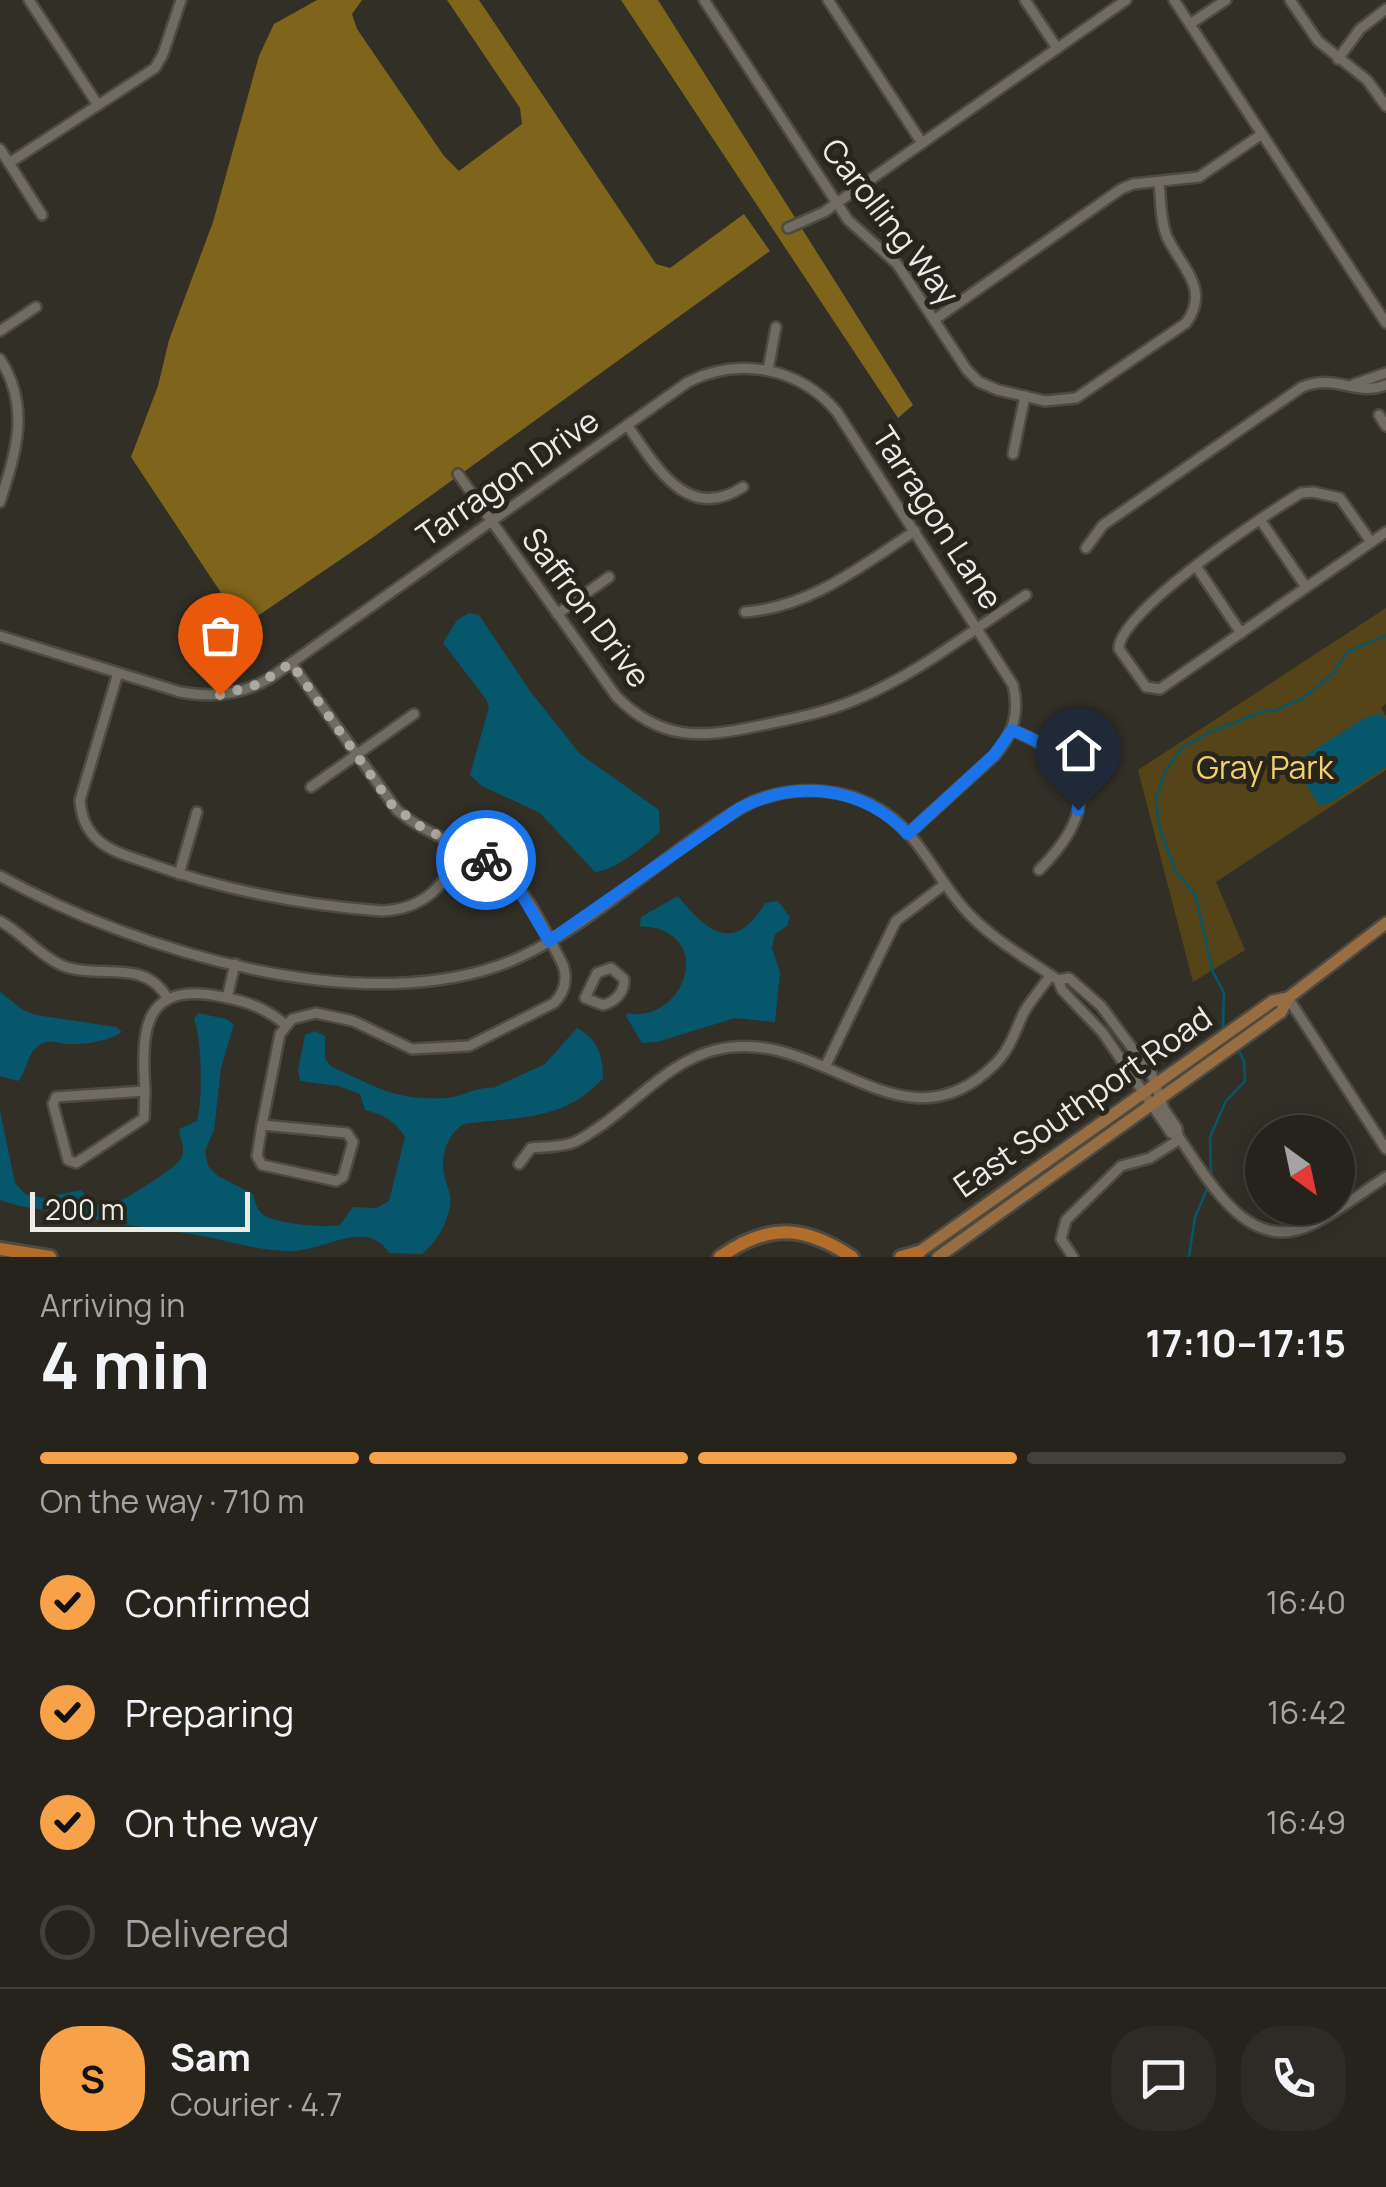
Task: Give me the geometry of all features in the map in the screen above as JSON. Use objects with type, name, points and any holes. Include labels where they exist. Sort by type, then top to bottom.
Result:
[{"type":"highway","points":[[720,1257],[758,1236],[794,1232],[829,1242],[852,1257]]},
{"type":"highway","points":[[0,1249],[50,1257]]},
{"type":"highway","points":[[901,1257],[915,1254]]},
{"type":"main road","name":"East Southport Road","points":[[915,1254],[1248,1036],[1280,1012],[1288,998],[1386,923]]},
{"type":"main road","name":"East Southport Road","points":[[938,1257],[1153,1095],[1244,1021],[1273,1001],[1288,998]]},
{"type":"street","points":[[30,0],[98,106]]},
{"type":"street","points":[[9,163],[155,68],[181,0]]},
{"type":"street","name":"Carolling Way","points":[[704,0],[855,228],[899,266],[976,380],[991,388],[1052,402],[1086,394],[1190,318],[1195,286],[1164,229],[1159,182]]},
{"type":"street","points":[[828,0],[922,143]]},
{"type":"street","points":[[1025,0],[1057,48]]},
{"type":"street","points":[[788,228],[812,220],[1126,0]]},
{"type":"street","points":[[1174,0],[1386,323]]},
{"type":"street","points":[[1190,24],[1226,0]]},
{"type":"street","points":[[1290,0],[1318,41],[1371,84],[1386,106]]},
{"type":"street","points":[[1338,58],[1360,28],[1386,9]]},
{"type":"street","points":[[934,320],[1121,188],[1199,178],[1262,134]]},
{"type":"street","points":[[0,149],[42,214]]},
{"type":"street","points":[[0,332],[36,307]]},
{"type":"street","points":[[768,370],[776,327]]},
{"type":"street","points":[[0,359],[15,391],[20,418],[16,449],[0,502]]},
{"type":"street","name":"Tarragon Drive","points":[[0,636],[180,692],[220,695],[259,684],[627,424],[704,375],[730,369],[768,370]]},
{"type":"street","name":"Tarragon Lane","points":[[768,370],[800,381],[830,404],[1012,682],[1016,706],[1012,730]]},
{"type":"street","points":[[1346,384],[1370,380],[1386,372]]},
{"type":"street","points":[[1086,548],[1103,525],[1300,388],[1322,380],[1365,389],[1386,385]]},
{"type":"street","points":[[1012,454],[1025,396]]},
{"type":"street","points":[[1379,415],[1386,426]]},
{"type":"street","points":[[627,424],[664,477],[686,493],[715,498],[744,487]]},
{"type":"street","name":"Saffron Drive","points":[[458,474],[612,691],[628,708],[667,729],[700,736],[808,715],[850,702],[898,678],[1026,595]]},
{"type":"street","points":[[1372,542],[1343,500],[1326,494],[1301,493],[1163,590],[1119,640],[1120,649],[1146,688],[1153,690],[1241,632],[1372,542],[1386,532]]},
{"type":"street","points":[[1260,521],[1306,587]]},
{"type":"street","points":[[745,612],[779,607],[815,594],[915,531]]},
{"type":"street","points":[[1196,566],[1241,632]]},
{"type":"street","points":[[557,614],[610,578]]},
{"type":"street","points":[[262,1125],[348,1133],[352,1142],[343,1177],[336,1182],[260,1164],[257,1156],[262,1125],[279,1039],[286,1024],[299,1016],[316,1013],[353,1021],[416,1050],[469,1046],[550,1005],[565,987],[564,968],[509,877],[406,817],[386,797],[291,663]]},
{"type":"street","points":[[118,673],[82,786],[82,815],[92,834],[105,846],[179,874],[266,895],[358,909],[395,910],[432,895],[447,880],[464,850]]},
{"type":"street","points":[[311,788],[414,714]]},
{"type":"street","points":[[908,834],[994,755],[1012,730],[1059,754],[1078,793],[1078,810],[1070,835],[1039,870]]},
{"type":"street","points":[[1,878],[128,934],[234,964],[356,983],[417,982],[500,965],[549,941],[740,808],[768,796],[807,790],[841,794],[878,809],[908,834],[982,926],[1054,977],[1153,1095],[1171,1133],[1179,1138],[1235,1214],[1252,1226],[1292,1232],[1314,1224],[1386,1177]]},
{"type":"street","points":[[179,874],[198,812]]},
{"type":"street","points":[[826,1066],[896,920],[945,884]]},
{"type":"street","points":[[0,921],[64,966],[144,976],[158,984],[168,999]]},
{"type":"street","points":[[227,998],[234,964]]},
{"type":"street","points":[[565,987],[585,998],[597,1004],[610,1003],[623,989],[623,976],[613,968],[602,970],[585,998]]},
{"type":"street","points":[[519,1164],[531,1148],[580,1140],[678,1065],[710,1051],[760,1046],[796,1054],[891,1095],[928,1097],[948,1093],[976,1080],[994,1065],[1012,1040],[1030,1002],[1054,977],[1069,978],[1101,1006],[1152,1075],[1153,1095]]},
{"type":"street","points":[[145,1091],[56,1097],[54,1104],[68,1160],[76,1163],[147,1114],[145,1031],[154,1011],[168,999],[188,992],[227,998],[262,1007],[286,1024]]},
{"type":"street","points":[[1288,998],[1386,1149]]},
{"type":"street","points":[[1073,1257],[1061,1239],[1066,1220],[1121,1166],[1150,1158],[1179,1138]]},
{"type":"green space","name":"Gray Park","points":[[1386,608],[1386,704],[1381,708],[1386,716],[1386,770],[1216,882],[1245,950],[1193,982],[1138,770]]},
{"type":"shaded area","points":[[317,0],[362,0],[352,14],[357,29],[444,156],[459,171],[522,124],[520,108],[447,0],[479,0],[656,264],[670,268],[744,214],[770,251],[372,538],[243,626],[131,457],[213,222],[259,56],[274,24]]},
{"type":"shaded area","points":[[621,0],[658,0],[913,405],[898,418]]},
{"type":"water","points":[[469,613],[479,615],[530,691],[580,754],[659,810],[660,832],[621,862],[595,872],[540,813],[482,786],[470,775],[489,707],[443,643],[457,620]]},
{"type":"water","points":[[1376,714],[1386,720],[1386,767],[1329,804],[1319,805],[1299,773],[1301,758]]},
{"type":"water","points":[[678,896],[710,928],[732,933],[754,919],[765,903],[778,901],[790,917],[787,926],[775,934],[772,948],[780,972],[775,1022],[735,1018],[642,1043],[626,1016],[660,1008],[681,985],[686,970],[685,955],[678,942],[662,930],[640,926],[641,917]]},
{"type":"water","points":[[0,992],[36,1015],[116,1027],[122,1032],[89,1043],[44,1043],[31,1054],[18,1081],[0,1076]]},
{"type":"water","points":[[198,1013],[234,1024],[221,1068],[214,1130],[205,1151],[208,1166],[218,1176],[253,1194],[265,1216],[291,1223],[340,1225],[353,1207],[377,1208],[389,1201],[405,1137],[388,1119],[365,1110],[360,1094],[338,1086],[300,1081],[298,1070],[305,1035],[315,1031],[325,1036],[325,1059],[332,1067],[387,1091],[413,1097],[446,1098],[493,1088],[545,1064],[577,1028],[598,1049],[603,1078],[589,1092],[556,1110],[458,1128],[446,1146],[443,1160],[449,1213],[436,1239],[422,1254],[389,1253],[380,1243],[357,1237],[303,1250],[264,1249],[0,1200],[0,1111],[15,1183],[25,1194],[43,1198],[81,1190],[92,1202],[107,1206],[176,1165],[183,1152],[179,1129],[197,1121],[199,1111],[200,1055],[194,1019]]},
{"type":"waterway","points":[[1223,1028],[1224,993],[1213,972],[1195,894],[1175,871],[1159,826],[1156,798],[1166,770],[1183,747],[1210,732],[1303,698],[1332,674],[1348,652],[1386,635]]},
{"type":"waterway","points":[[1211,1175],[1210,1137],[1226,1101],[1245,1081],[1244,1061],[1237,1047]]},
{"type":"waterway","points":[[1189,1257],[1195,1217],[1208,1187]]},
{"type":"way so far","points":[[220,695],[247,690],[291,663],[392,805],[408,819],[486,860]]},
{"type":"route","points":[[486,860],[516,885],[549,941],[740,808],[768,796],[807,790],[841,794],[878,809],[908,834],[994,755],[1012,730],[1059,754],[1075,780],[1078,810]]}]
